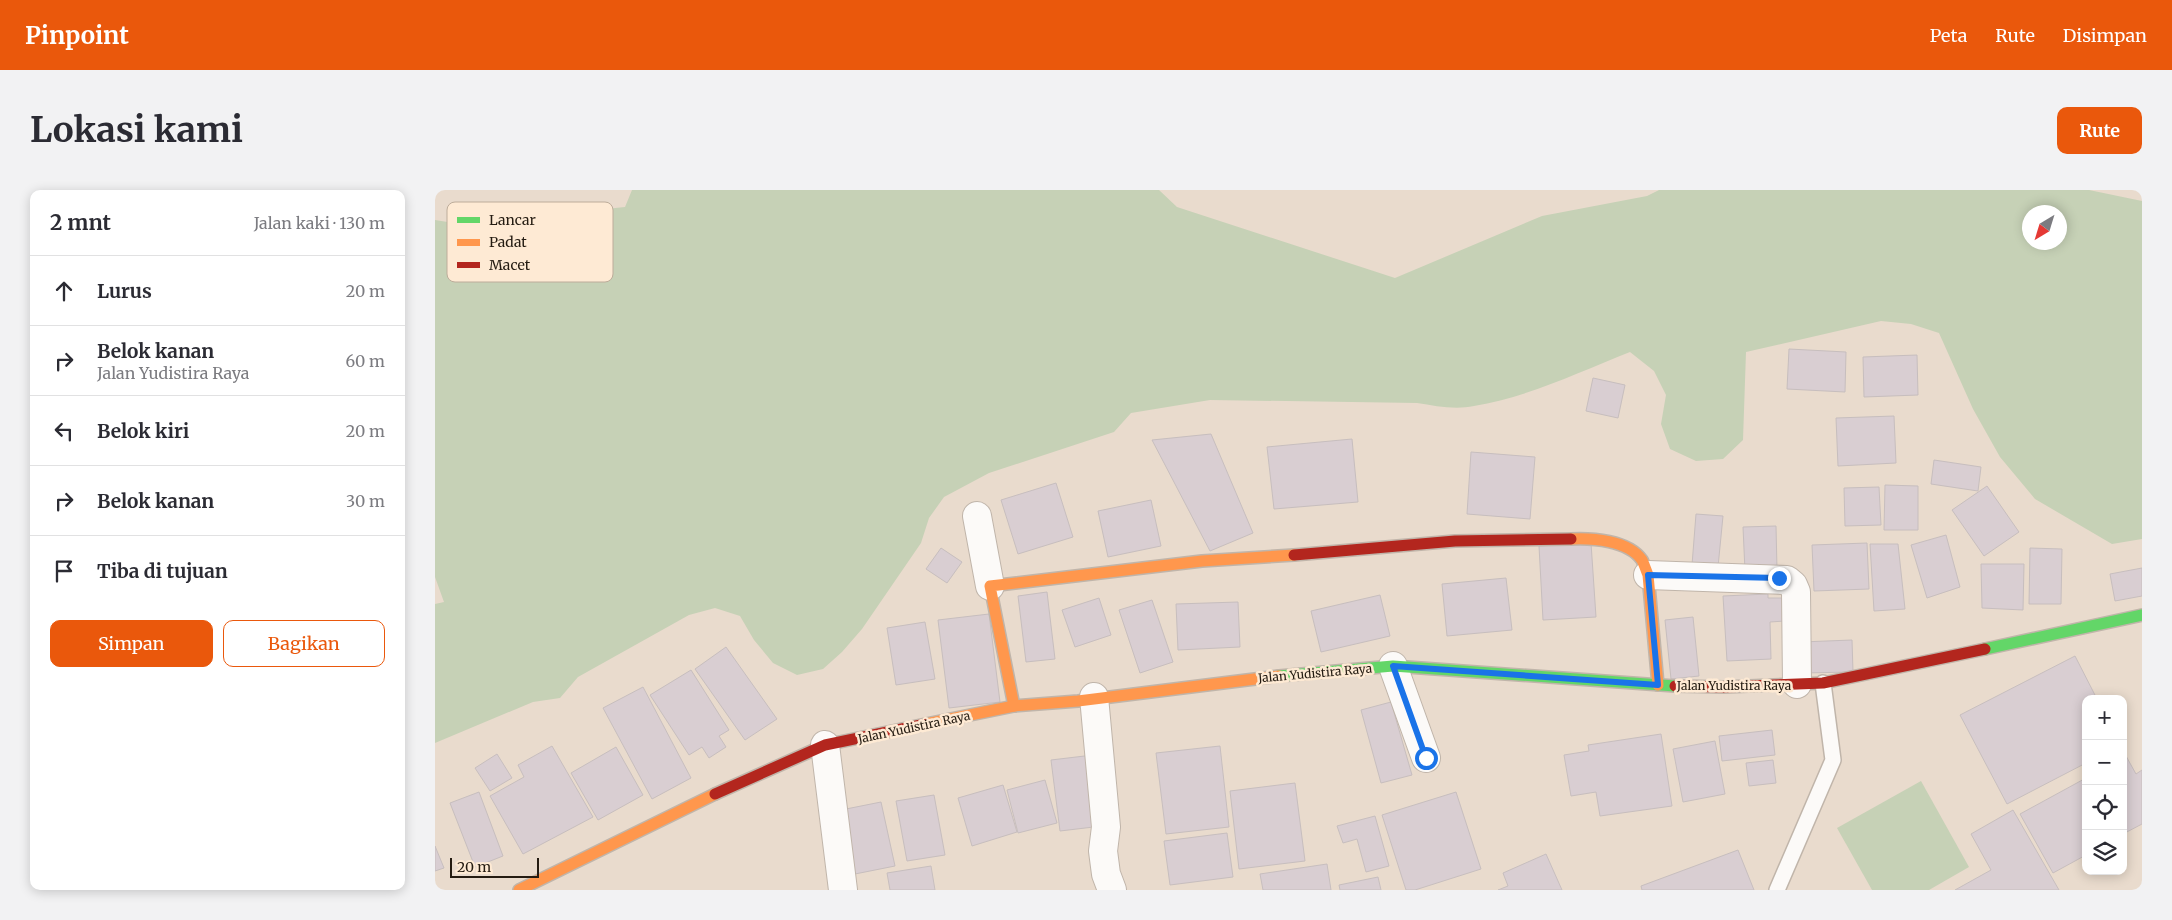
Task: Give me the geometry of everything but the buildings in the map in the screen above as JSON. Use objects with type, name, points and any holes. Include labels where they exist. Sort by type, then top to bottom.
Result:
[{"type":"street","points":[[977,516],[1014,706]]},
{"type":"street","points":[[990,586],[1202,561],[1339,552],[1455,541],[1598,538],[1623,547],[1641,559],[1648,575],[1658,685]]},
{"type":"street","points":[[1648,575],[1787,580],[1793,585],[1796,592],[1810,684]]},
{"type":"street","name":"Jalan Yudistira Raya","points":[[519,890],[671,814],[825,745],[1014,706],[1078,701],[1094,697],[1267,677],[1393,666],[1658,685],[1724,687],[1810,684],[2142,615]]},
{"type":"street","points":[[1393,666],[1426,758]]},
{"type":"street","points":[[1094,697],[1106,827],[1103,852],[1106,874],[1112,890]]},
{"type":"street","points":[[825,745],[843,890]]},
{"type":"lane","points":[[1777,890],[1833,760],[1810,684]]},
{"type":"green space","points":[[632,190],[1159,190],[1177,207],[1395,278],[1542,216],[1647,196],[1659,190],[2089,190],[2142,201],[2142,539],[2112,544],[2035,499],[2000,457],[1973,409],[1939,333],[1911,324],[1881,321],[1746,352],[1743,440],[1723,459],[1696,461],[1670,449],[1661,424],[1666,395],[1654,371],[1630,352],[1573,376],[1514,397],[1460,408],[1417,403],[1210,400],[1131,413],[1114,432],[989,473],[944,497],[929,518],[921,543],[862,629],[842,652],[823,669],[797,675],[773,663],[754,640],[740,616],[715,608],[689,615],[578,677],[560,698],[533,702],[435,743],[435,604],[444,602],[435,577],[435,220],[447,222],[447,282],[613,282],[613,208],[625,207]]},
{"type":"green space","points":[[1921,781],[1969,867],[1929,890],[1872,890],[1837,828]]},
{"type":"traffic: fast","points":[[1985,649],[2142,615]]},
{"type":"traffic: fast","points":[[1279,676],[1393,666],[1675,686]]},
{"type":"traffic: slow","points":[[1571,539],[1599,540],[1619,544],[1636,553],[1642,560],[1648,575],[1658,685]]},
{"type":"traffic: slow","points":[[1014,706],[990,586],[1202,561],[1294,555]]},
{"type":"traffic: slow","points":[[926,724],[1014,706],[1078,701],[1279,676]]},
{"type":"traffic: slow","points":[[519,890],[715,794]]},
{"type":"traffic: jam","points":[[1294,555],[1455,541],[1571,539]]},
{"type":"traffic: jam","points":[[1675,686],[1724,687],[1823,683],[1985,649]]},
{"type":"traffic: jam","points":[[715,794],[825,745],[926,724]]},
{"type":"route","points":[[1426,758],[1393,666],[1658,685],[1648,575],[1779,578]]}]
